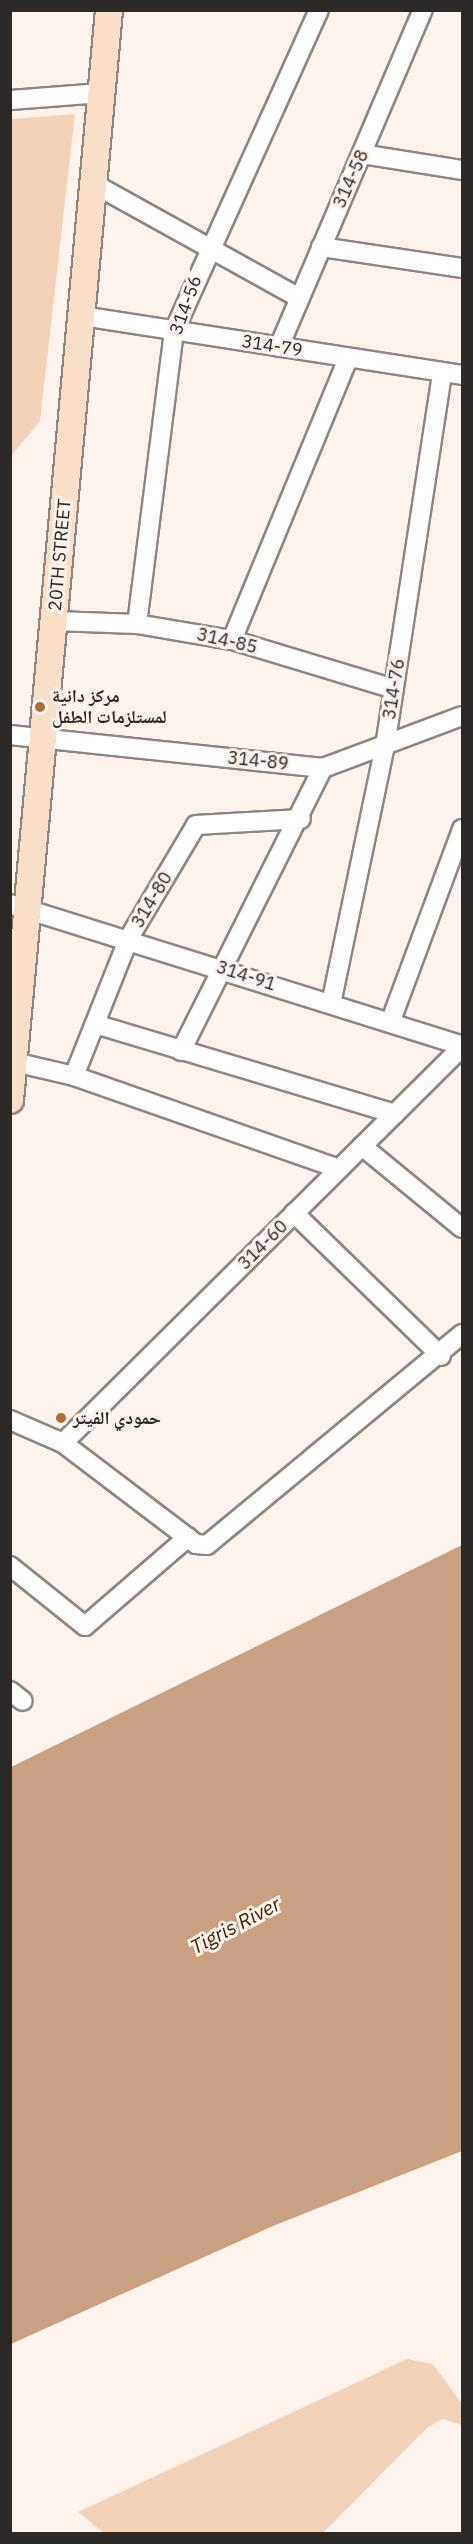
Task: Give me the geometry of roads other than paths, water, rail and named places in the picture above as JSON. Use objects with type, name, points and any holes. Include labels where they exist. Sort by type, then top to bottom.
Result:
[{"type":"street","name":"20TH STREET","points":[[12,1082],[20,905],[44,740],[109,10]]},
{"type":"street","name":"314-56","points":[[137,624],[174,331],[207,248],[319,10]]},
{"type":"street","name":"314-58","points":[[279,347],[423,10]]},
{"type":"street","points":[[10,100],[102,93]]},
{"type":"street","points":[[362,154],[462,170]]},
{"type":"street","points":[[94,184],[300,298]]},
{"type":"street","points":[[321,248],[462,268]]},
{"type":"street","name":"314-79","points":[[82,316],[462,375]]},
{"type":"street","points":[[232,640],[348,358]]},
{"type":"street","name":"314-76","points":[[331,1004],[386,740],[442,372]]},
{"type":"street","name":"314-85","points":[[54,621],[137,624],[232,640],[394,689]]},
{"type":"street","name":"314-89","points":[[10,735],[323,768],[386,740],[462,716]]},
{"type":"street","points":[[182,1050],[302,819],[323,768]]},
{"type":"street","name":"314-80","points":[[74,1076],[129,938],[196,825],[302,819]]},
{"type":"street","points":[[390,1023],[462,828]]},
{"type":"street","name":"314-91","points":[[20,905],[462,1046]]},
{"type":"street","points":[[95,1024],[395,1114]]},
{"type":"street","name":"314-60","points":[[63,1443],[462,1046]]},
{"type":"street","points":[[12,1082],[74,1076],[339,1169]]},
{"type":"street","points":[[362,1146],[462,1228]]},
{"type":"street","points":[[294,1213],[441,1356]]},
{"type":"street","points":[[10,1420],[63,1443],[188,1537],[207,1545],[218,1540],[441,1356],[462,1334]]},
{"type":"street","points":[[10,1566],[84,1626],[188,1537]]},
{"type":"water","name":"Tigris River","points":[[462,1545],[462,2151],[273,2226],[11,2344],[11,1767]]},
{"type":"place","name":"مركز دانية لمستلزمات الطفل","points":[[40,707]]},
{"type":"place","name":"حمودي الفيتر","points":[[61,1418]]}]
